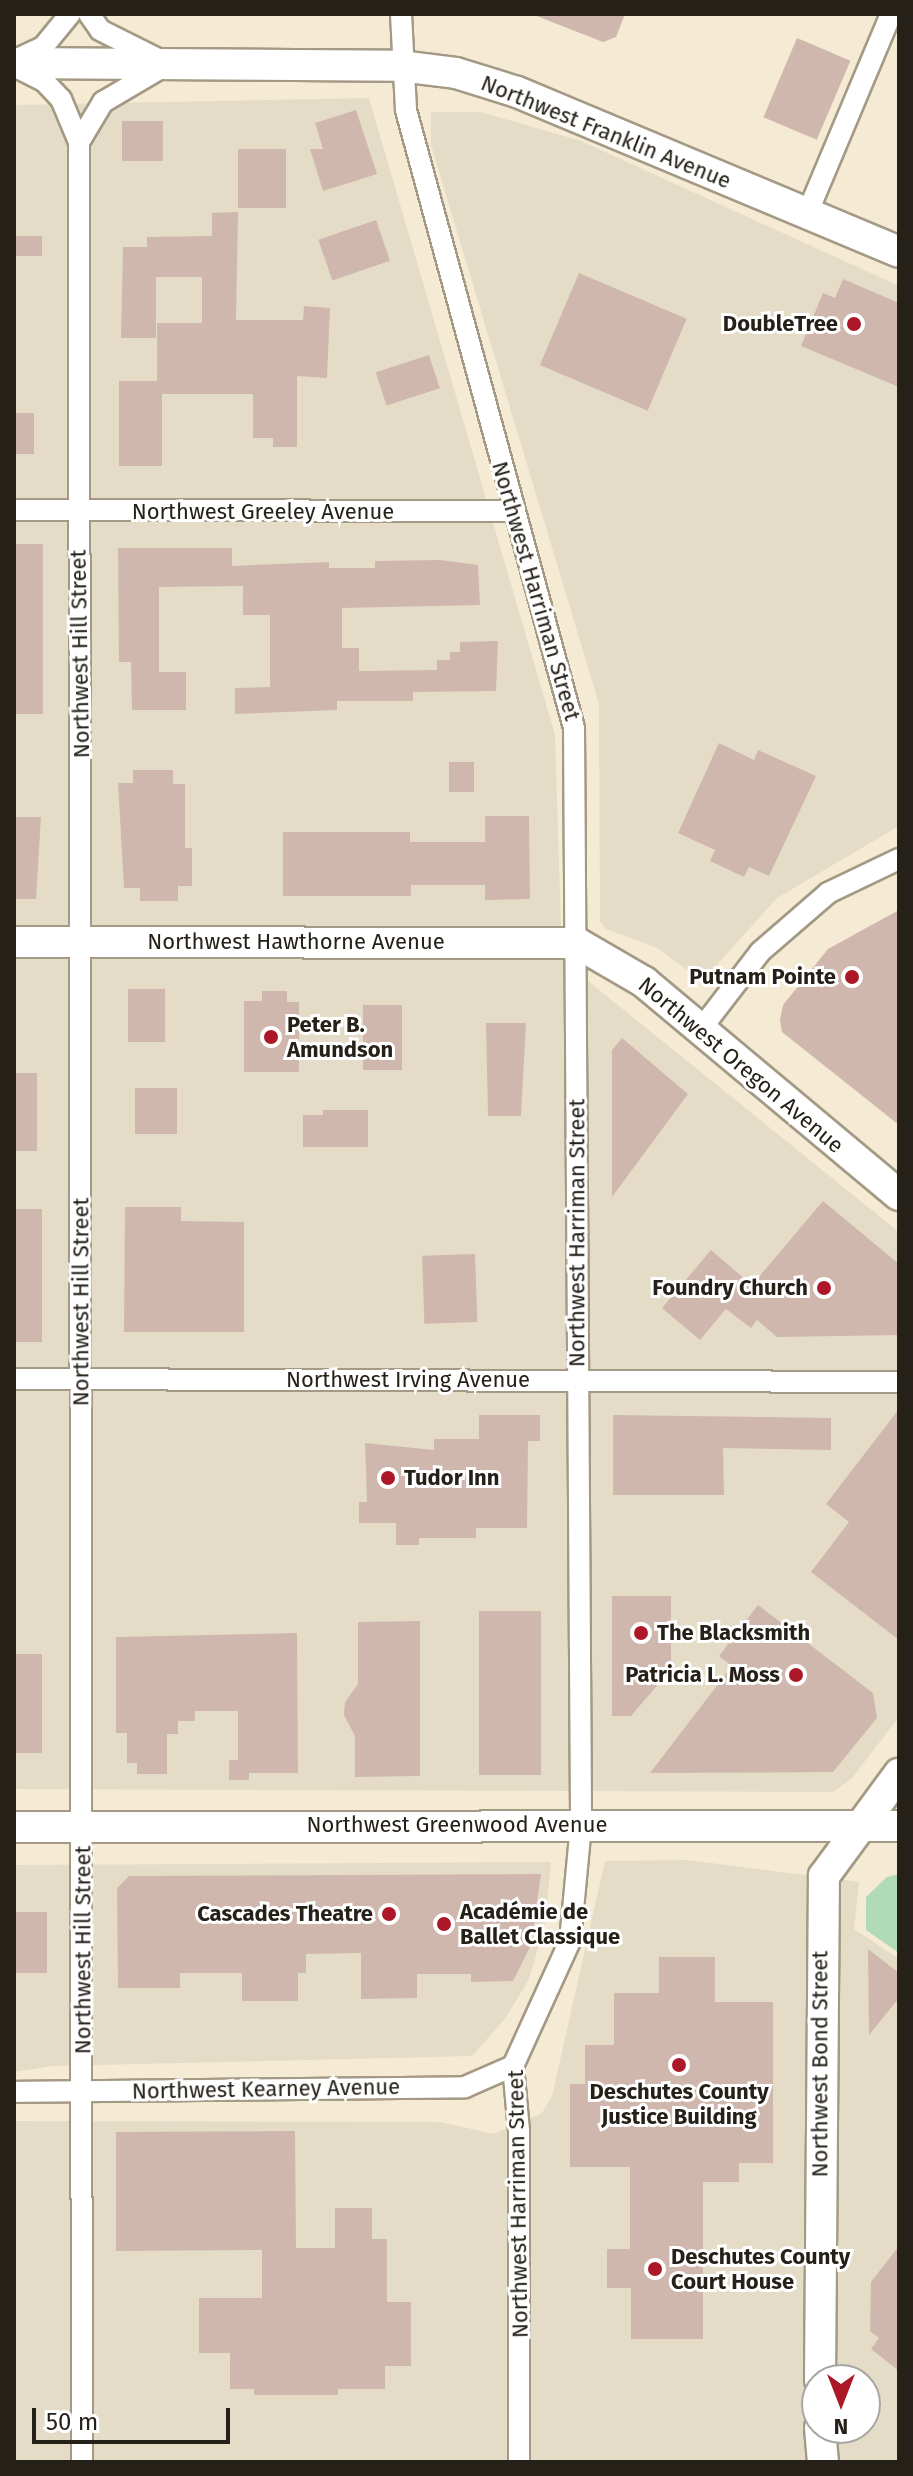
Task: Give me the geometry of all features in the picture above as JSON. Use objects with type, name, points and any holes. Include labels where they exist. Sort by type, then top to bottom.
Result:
[{"type":"street","points":[[14,63],[43,47],[70,14]]},
{"type":"street","points":[[89,14],[100,30],[168,64]]},
{"type":"street","name":"Northwest Harriman Street","points":[[401,14],[400,66],[406,110],[574,728],[581,1825],[570,1941],[513,2066],[519,2131],[519,2462]]},
{"type":"street","points":[[807,214],[891,14]]},
{"type":"street","name":"Northwest Franklin Avenue","points":[[14,63],[400,66],[456,73],[517,92],[899,252]]},
{"type":"street","name":"Northwest Hill Street","points":[[14,63],[44,81],[61,99],[79,142],[82,2462]]},
{"type":"street","points":[[79,142],[103,102],[168,64]]},
{"type":"street","name":"Northwest Greeley Avenue","points":[[14,510],[513,511]]},
{"type":"street","points":[[701,1029],[760,952],[828,893],[899,859]]},
{"type":"street","name":"Northwest Hawthorne Avenue","points":[[14,942],[577,943]]},
{"type":"street","name":"Northwest Oregon Avenue","points":[[577,943],[644,982],[899,1195]]},
{"type":"street","name":"Northwest Irving Avenue","points":[[14,1379],[899,1382]]},
{"type":"street","name":"Northwest Bond Street","points":[[820,2364],[819,1912],[824,1876],[899,1774]]},
{"type":"street","name":"Northwest Greenwood Avenue","points":[[14,1827],[899,1826]]},
{"type":"street","name":"Northwest Kearney Avenue","points":[[14,2092],[465,2087],[513,2066]]},
{"type":"shaded area","points":[[369,98],[555,735],[562,960],[899,1232],[899,1717],[852,1778],[833,1792],[14,1789],[14,105]]},
{"type":"shaded area","points":[[431,112],[481,112],[581,141],[899,286],[899,826],[777,898],[702,981],[657,948],[606,929],[600,921],[599,704],[431,145]]},
{"type":"shaded area","points":[[687,1860],[859,1882],[854,1929],[899,1959],[899,2462],[14,2462],[14,2121],[440,2122],[494,2134],[542,2113],[552,2096],[605,1861]]},
{"type":"shaded area","points":[[551,1862],[545,1925],[529,1979],[505,2019],[472,2056],[53,2066],[14,2072],[14,1865]]},
{"type":"green space","points":[[899,1874],[899,1953],[866,1930],[866,1897],[887,1877]]},
{"type":"building","points":[[625,14],[616,37],[603,42],[534,15]]},
{"type":"building","points":[[797,38],[850,61],[817,140],[763,117]]},
{"type":"building","points":[[356,110],[377,174],[323,191],[310,149],[323,149],[315,123]]},
{"type":"building","points":[[122,121],[163,121],[163,161],[122,161]]},
{"type":"building","points":[[238,149],[286,149],[286,208],[238,208]]},
{"type":"building","points":[[238,212],[236,320],[303,320],[304,306],[330,308],[327,378],[297,376],[297,447],[273,447],[273,438],[253,438],[253,394],[162,394],[162,466],[119,466],[119,381],[157,381],[157,323],[202,323],[202,277],[156,277],[156,338],[121,338],[123,247],[147,247],[147,237],[212,236],[212,213]]},
{"type":"building","points":[[376,220],[390,261],[332,281],[318,240]]},
{"type":"building","points":[[14,236],[42,236],[42,256],[14,256]]},
{"type":"building","points":[[579,273],[687,319],[648,411],[540,365]]},
{"type":"building","name":"DoubleTree","points":[[843,279],[899,303],[899,387],[801,346],[823,293],[835,298]]},
{"type":"building","points":[[429,355],[440,388],[387,406],[376,372]]},
{"type":"building","points":[[14,413],[34,413],[34,454],[14,454]]},
{"type":"building","points":[[14,544],[43,544],[43,714],[14,714]]},
{"type":"building","points":[[118,548],[232,548],[232,566],[329,562],[329,568],[375,568],[375,561],[440,560],[478,565],[480,605],[342,608],[342,648],[359,648],[359,671],[437,670],[437,660],[450,660],[450,652],[460,652],[460,642],[498,641],[496,691],[413,692],[413,701],[337,701],[337,710],[235,714],[235,688],[270,687],[270,615],[243,615],[243,586],[159,587],[159,672],[186,672],[186,710],[132,710],[131,662],[119,662]]},
{"type":"building","points":[[719,743],[754,760],[758,750],[816,776],[769,876],[749,867],[744,877],[710,861],[715,850],[678,833]]},
{"type":"building","points":[[449,762],[474,762],[474,792],[449,792]]},
{"type":"building","points":[[133,770],[173,770],[173,784],[185,784],[185,848],[192,848],[192,886],[178,886],[178,901],[140,901],[140,888],[124,888],[118,783],[133,783]]},
{"type":"building","points":[[485,816],[529,816],[530,899],[485,900],[485,885],[411,885],[411,896],[283,896],[283,832],[410,832],[410,842],[485,842]]},
{"type":"building","points":[[14,817],[41,817],[36,899],[14,899]]},
{"type":"building","name":"Putnam Pointe","points":[[899,910],[899,1125],[782,1032],[780,1020],[783,1005],[828,949]]},
{"type":"building","points":[[128,989],[165,989],[165,1042],[128,1042]]},
{"type":"building","name":"Peter B. Amundson","points":[[262,991],[287,991],[287,1002],[299,1002],[299,1072],[244,1072],[244,1001],[262,1001]]},
{"type":"building","points":[[363,1005],[402,1005],[402,1070],[363,1070]]},
{"type":"building","points":[[486,1023],[526,1023],[521,1116],[488,1116]]},
{"type":"building","points":[[622,1038],[688,1094],[612,1197],[612,1050]]},
{"type":"building","points":[[14,1073],[37,1073],[37,1151],[14,1151]]},
{"type":"building","points":[[135,1088],[177,1088],[177,1134],[135,1134]]},
{"type":"building","points":[[323,1110],[368,1110],[368,1147],[303,1147],[303,1115],[323,1115]]},
{"type":"building","name":"Foundry Church","points":[[823,1201],[899,1264],[899,1335],[777,1337],[757,1320],[751,1328],[726,1309],[700,1340],[662,1308],[711,1250],[752,1285]]},
{"type":"building","points":[[125,1207],[181,1207],[181,1221],[244,1222],[244,1332],[124,1332]]},
{"type":"building","points":[[14,1209],[42,1209],[42,1342],[14,1342]]},
{"type":"building","points":[[475,1254],[477,1322],[424,1324],[422,1256]]},
{"type":"building","points":[[899,1409],[899,1640],[811,1572],[849,1522],[826,1504]]},
{"type":"building","points":[[479,1415],[540,1415],[540,1441],[528,1441],[527,1528],[476,1528],[476,1538],[419,1538],[419,1545],[396,1545],[396,1523],[359,1523],[359,1502],[367,1502],[365,1443],[434,1450],[434,1439],[479,1439]]},
{"type":"building","points":[[613,1415],[831,1418],[831,1450],[723,1448],[724,1495],[613,1495]]},
{"type":"building","name":"The Blacksmith","points":[[612,1596],[671,1596],[671,1669],[631,1716],[612,1716]]},
{"type":"building","name":"Patricia L. Moss","points":[[758,1605],[873,1693],[877,1718],[833,1772],[650,1773],[732,1666],[719,1656]]},
{"type":"building","points":[[479,1611],[541,1611],[541,1775],[479,1775]]},
{"type":"building","points":[[420,1621],[420,1776],[355,1777],[355,1736],[344,1715],[345,1702],[358,1684],[358,1622]]},
{"type":"building","points":[[297,1633],[298,1773],[249,1773],[249,1780],[229,1780],[229,1760],[238,1760],[238,1711],[195,1711],[195,1721],[178,1721],[178,1734],[167,1734],[167,1774],[137,1774],[137,1763],[127,1763],[127,1733],[116,1733],[116,1637]]},
{"type":"building","points":[[14,1654],[42,1654],[42,1753],[14,1753]]},
{"type":"building","points":[[541,1874],[531,1945],[513,1981],[471,1982],[471,1974],[417,1974],[417,1998],[361,1999],[361,1953],[306,1954],[306,1973],[298,1973],[298,2001],[242,2001],[242,1973],[180,1973],[180,1988],[118,1988],[117,1888],[129,1876]]},
{"type":"building","points":[[14,1912],[47,1912],[47,1973],[14,1973]]},
{"type":"building","points":[[868,1949],[899,1973],[899,1998],[869,2035]]},
{"type":"building","name":"Deschutes County Justice Building","points":[[659,1957],[715,1957],[715,2002],[773,2002],[773,2163],[739,2163],[739,2182],[703,2182],[703,2339],[631,2339],[631,2288],[607,2288],[607,2249],[630,2249],[630,2167],[570,2167],[570,2084],[585,2084],[585,2045],[614,2045],[614,1993],[659,1993]]},
{"type":"building","points":[[295,2131],[296,2248],[335,2248],[335,2208],[372,2208],[372,2239],[387,2239],[387,2302],[411,2302],[411,2366],[385,2366],[385,2389],[338,2389],[338,2395],[254,2395],[254,2389],[230,2389],[230,2353],[199,2353],[199,2298],[262,2298],[262,2250],[116,2251],[116,2132]]},
{"type":"building","points":[[899,2246],[899,2371],[871,2349],[879,2338],[870,2331],[871,2282]]},
{"type":"place","name":"DoubleTree","points":[[854,324]]},
{"type":"place","name":"Putnam Pointe","points":[[852,977]]},
{"type":"place","name":"Peter B. Amundson","points":[[271,1037]]},
{"type":"place","name":"Foundry Church","points":[[824,1288]]},
{"type":"place","name":"Tudor Inn","points":[[388,1478]]},
{"type":"place","name":"The Blacksmith","points":[[641,1633]]},
{"type":"place","name":"Patricia L. Moss","points":[[796,1675]]},
{"type":"place","name":"Cascades Theatre","points":[[389,1914]]},
{"type":"place","name":"Académie de Ballet Classique","points":[[444,1924]]},
{"type":"place","name":"Deschutes County Justice Building","points":[[679,2065]]},
{"type":"place","name":"Deschutes County Court House","points":[[655,2269]]}]
